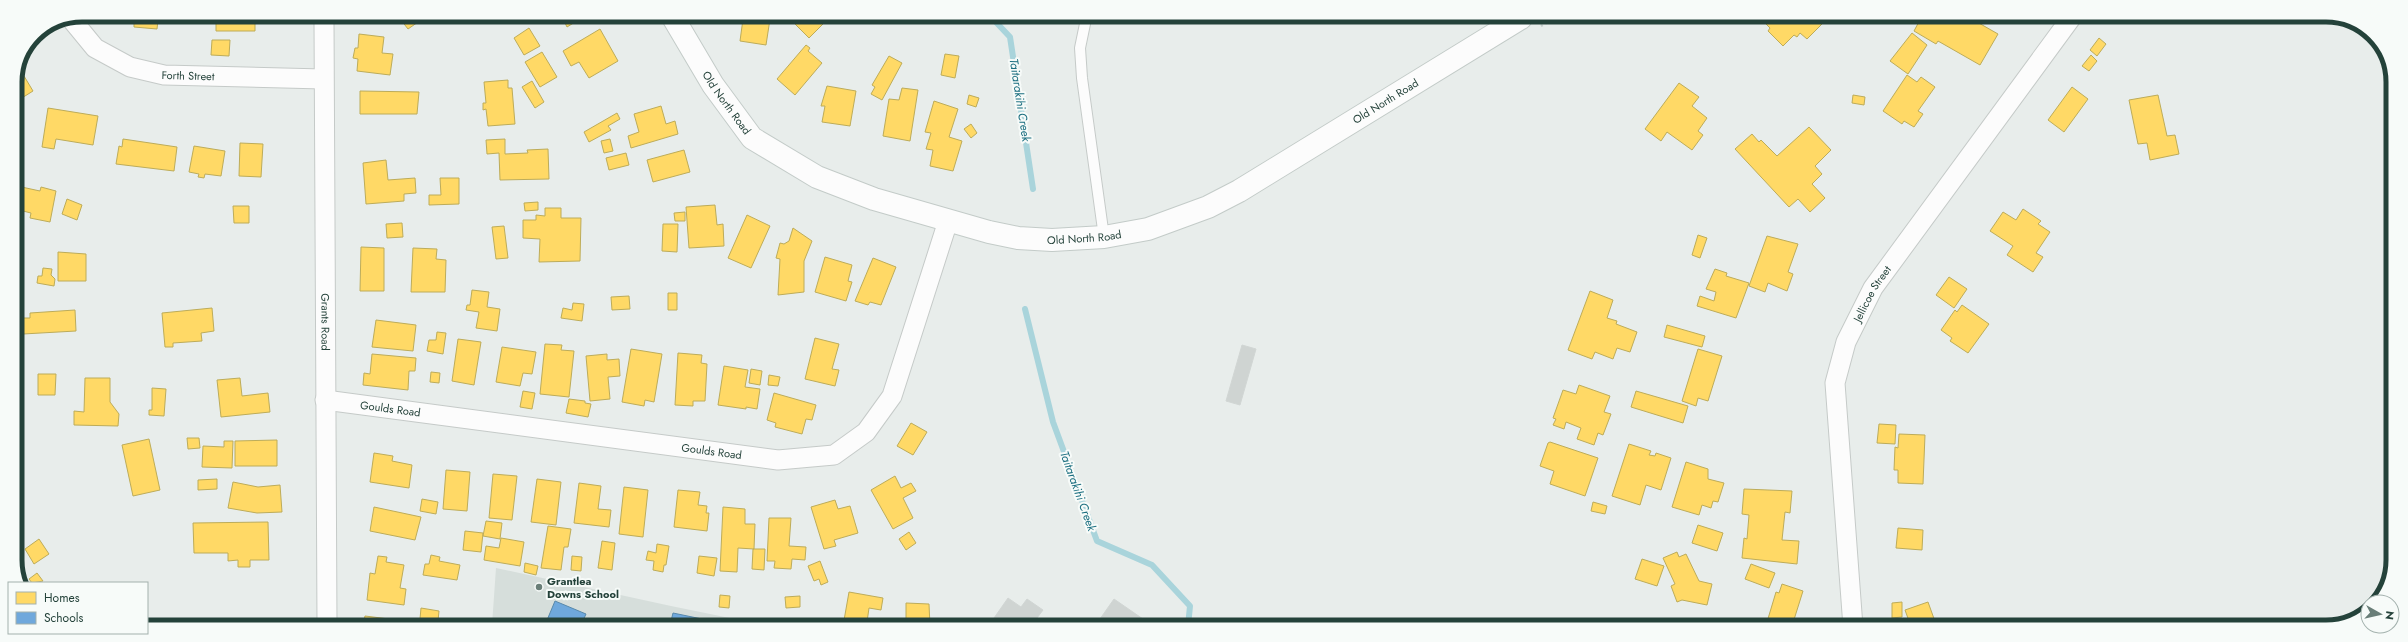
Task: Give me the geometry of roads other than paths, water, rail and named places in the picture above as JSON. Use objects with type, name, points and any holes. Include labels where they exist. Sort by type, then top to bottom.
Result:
[{"type":"street","name":"Grants Road","points":[[324,22],[323,79],[327,620]]},
{"type":"street","name":"Old North Road","points":[[676,22],[713,85],[752,138],[817,177],[874,199],[948,222],[1018,238],[1052,240],[1104,237],[1148,229],[1177,219],[1239,191],[1514,22]]},
{"type":"street","name":"Jellicoe Street","points":[[1853,620],[1835,383],[1846,342],[1872,288],[2068,22]]},
{"type":"street","name":"Forth Street","points":[[74,23],[96,48],[130,67],[164,75],[323,79]]},
{"type":"street","name":"Goulds Road","points":[[325,400],[778,460],[834,455],[866,432],[892,396],[948,222]]},
{"type":"lane","points":[[1085,22],[1080,48],[1082,78],[1104,237]]},
{"type":"waterway","name":"Taitarakihi Creek","points":[[996,22],[1010,37],[1033,189]]},
{"type":"waterway","name":"Taitarakihi Creek","points":[[1025,309],[1053,422],[1097,541],[1152,565],[1190,606],[1189,620]]},
{"type":"place","name":"Grantlea Downs School","points":[[539,587]]}]
